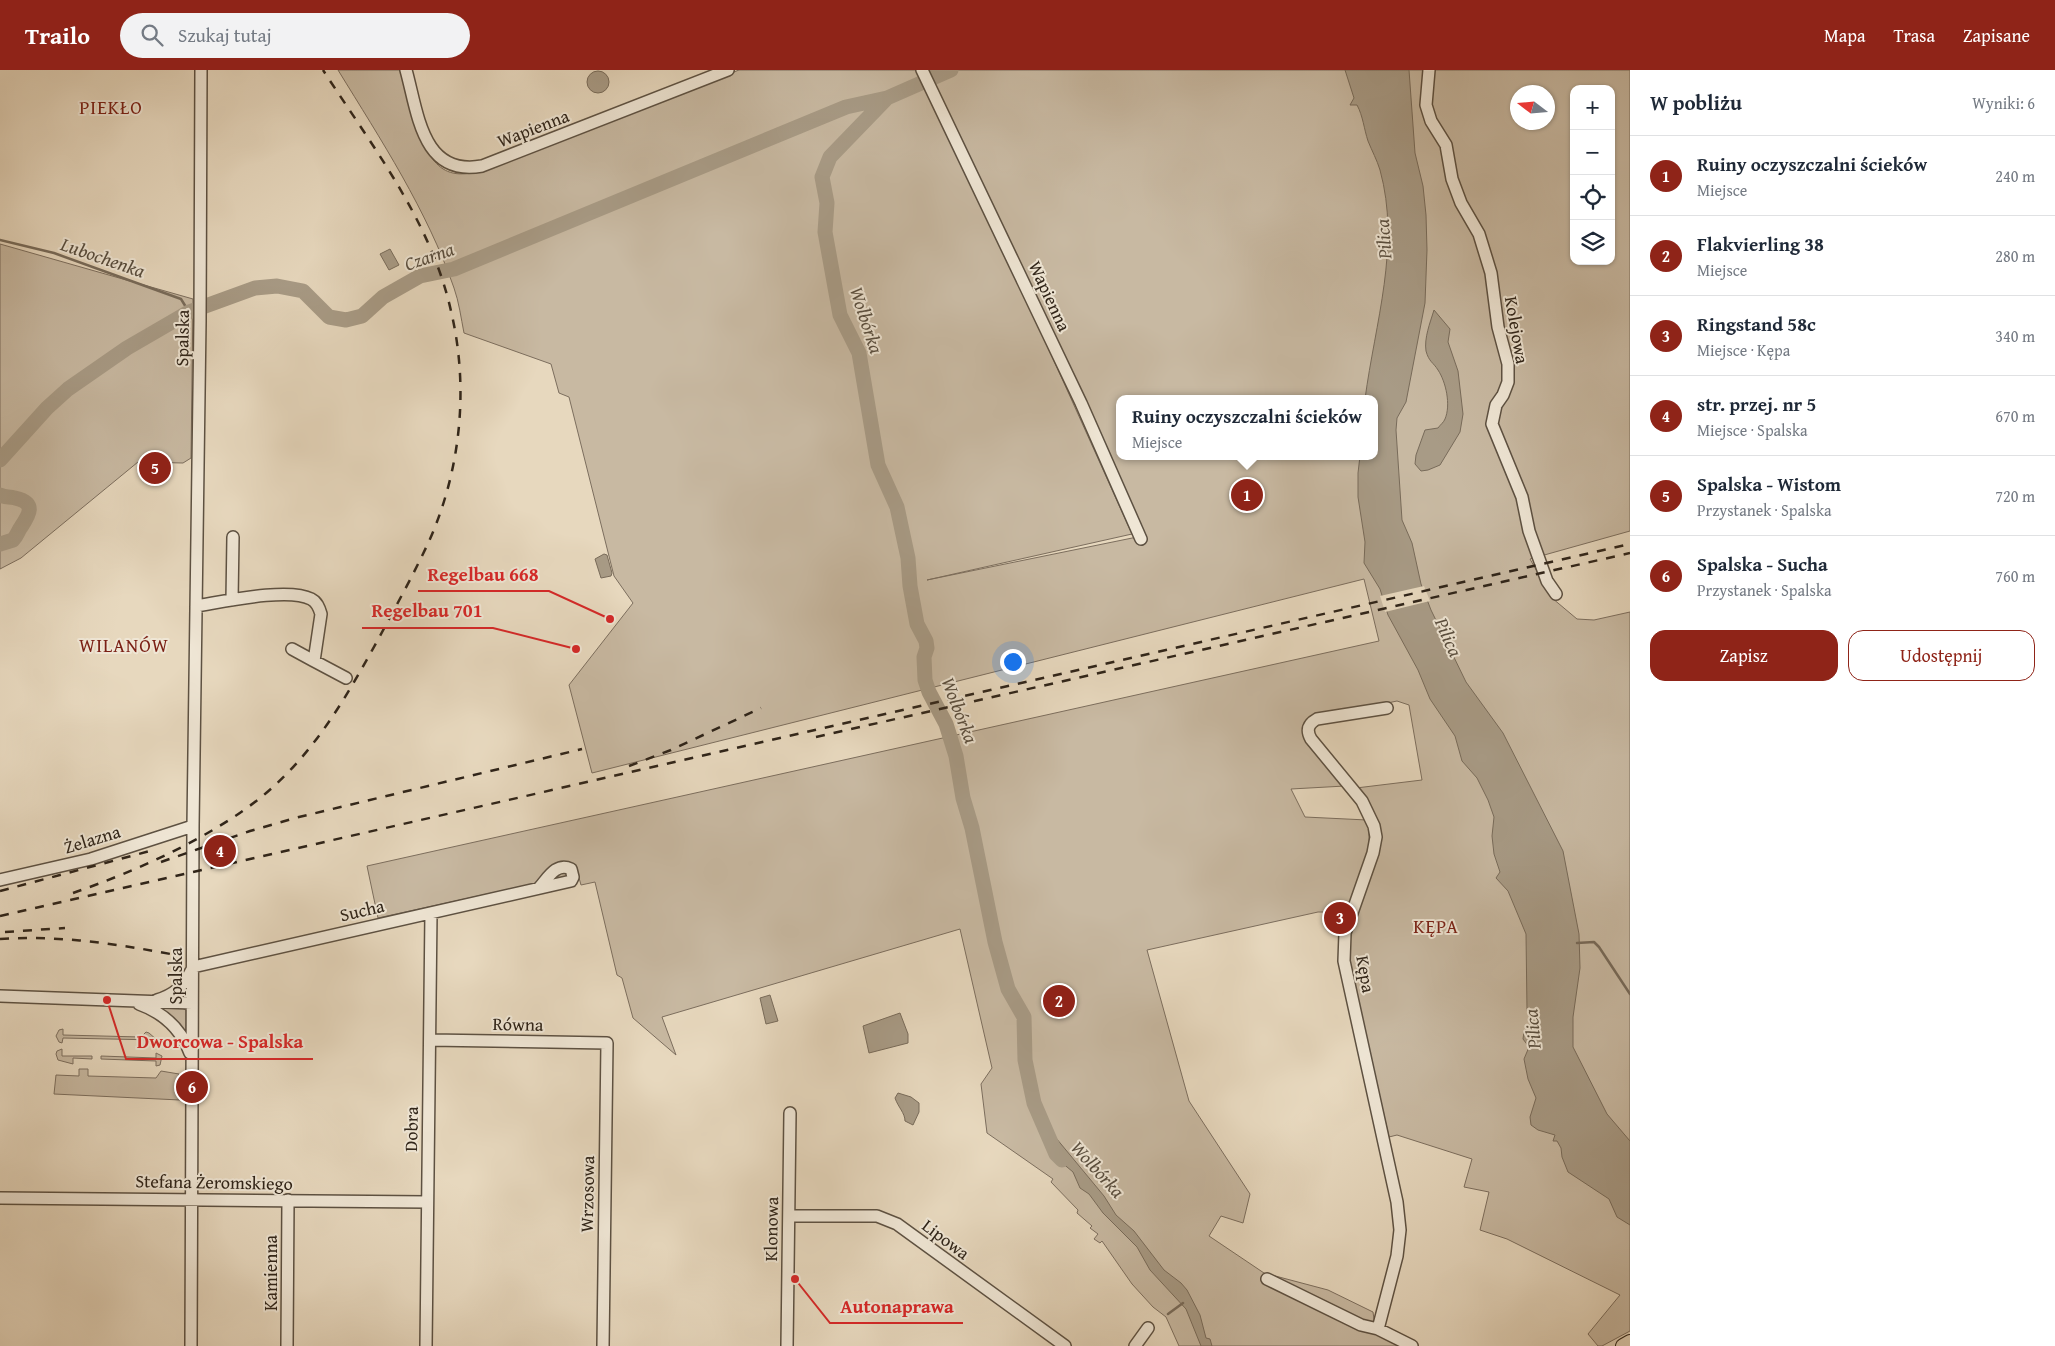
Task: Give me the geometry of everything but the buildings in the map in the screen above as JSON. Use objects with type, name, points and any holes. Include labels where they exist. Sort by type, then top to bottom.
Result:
[{"type":"main road","points":[[1623,1346],[1630,1342]]},
{"type":"street","name":"Spalska","points":[[191,1346],[193,826],[200,321],[201,70]]},
{"type":"street","name":"Wapienna","points":[[406,70],[420,119],[431,147],[443,161],[465,168],[482,166],[728,70]]},
{"type":"street","name":"Wapienna","points":[[922,70],[1081,402],[1141,539]]},
{"type":"street","name":"Kolejowa","points":[[1429,70],[1426,105],[1431,121],[1446,145],[1452,179],[1461,203],[1479,234],[1491,273],[1498,327],[1508,364],[1508,382],[1496,406],[1492,424],[1522,497],[1530,531],[1547,581],[1556,594]]},
{"type":"street","points":[[232,537],[232,600]]},
{"type":"street","points":[[196,606],[268,595],[299,596],[312,599],[319,607],[321,614],[314,662]]},
{"type":"street","points":[[292,650],[346,678]]},
{"type":"street","name":"Kępa","points":[[1378,1329],[1398,1256],[1400,1230],[1397,1202],[1344,961],[1345,932],[1373,853],[1376,837],[1374,826],[1362,801],[1311,739],[1308,734],[1308,728],[1311,722],[1317,719],[1387,708]]},
{"type":"street","name":"Żelazna","points":[[0,880],[91,859],[193,826]]},
{"type":"street","name":"Sucha","points":[[193,967],[539,888]]},
{"type":"street","name":"Dobra","points":[[426,1346],[431,912]]},
{"type":"street","points":[[150,1001],[165,997],[176,991],[186,982],[193,967]]},
{"type":"street","points":[[0,996],[192,1003]]},
{"type":"street","points":[[128,1000],[157,1012],[168,1020],[183,1037],[192,1060]]},
{"type":"street","name":"Równa","points":[[430,1040],[607,1042]]},
{"type":"street","name":"Wrzosowa","points":[[603,1346],[607,1042]]},
{"type":"street","name":"Klonowa","points":[[787,1346],[790,1113]]},
{"type":"street","name":"Stefana Żeromskiego","points":[[0,1198],[427,1202]]},
{"type":"street","name":"Kamienna","points":[[287,1346],[288,1200]]},
{"type":"street","name":"Lipowa","points":[[789,1216],[877,1216],[887,1218],[898,1224],[1065,1346]]},
{"type":"street","points":[[1267,1278],[1361,1325],[1378,1329],[1412,1346]]},
{"type":"street","points":[[1135,1346],[1148,1328]]},
{"type":"shaded area","points":[[338,70],[401,70],[418,128],[428,152],[443,169],[453,173],[466,174],[481,170],[739,70],[918,70],[1023,292],[1132,534],[927,580],[1142,536],[926,70],[1630,70],[1630,531],[1530,559],[1552,598],[1577,619],[1594,620],[1630,612],[1630,1331],[1602,1346],[1598,1346],[1588,1334],[1620,1295],[1507,1239],[1480,1230],[1489,1192],[1464,1187],[1472,1159],[1397,1135],[1389,1137],[1350,967],[1350,931],[1378,825],[1369,805],[1356,788],[1422,780],[1409,705],[1397,701],[1345,712],[1304,727],[1345,786],[1291,789],[1305,817],[1367,820],[1369,844],[1365,867],[1348,912],[1318,912],[1147,950],[1189,1101],[1250,1194],[1243,1223],[1221,1216],[1209,1236],[1264,1273],[1328,1290],[1373,1312],[1376,1334],[1399,1346],[1179,1346],[1166,1317],[1153,1307],[1132,1284],[1102,1241],[1100,1243],[1094,1239],[1098,1234],[1090,1228],[1092,1226],[1077,1213],[1078,1210],[1051,1182],[1053,1179],[987,1133],[981,1084],[992,1068],[960,929],[662,1017],[676,1055],[633,1018],[622,978],[617,975],[595,882],[581,885],[578,874],[378,918],[367,866],[1379,641],[1364,579],[592,773],[569,685],[633,603],[614,576],[569,397],[559,393],[551,364],[464,333],[459,304],[443,259],[431,231],[402,176]]},
{"type":"shaded area","points":[[0,244],[193,299],[191,458],[183,463],[138,462],[21,558],[0,569]]},
{"type":"shaded area","points":[[163,1007],[186,1010],[186,1033],[160,1009]]},
{"type":"shaded area","points":[[63,1029],[63,1035],[141,1037],[146,1032],[157,1040],[63,1038],[62,1043],[59,1042],[56,1036],[59,1030]]},
{"type":"shaded area","points":[[62,1049],[62,1056],[92,1056],[92,1059],[73,1058],[73,1064],[58,1060],[57,1051]]},
{"type":"shaded area","points":[[156,1053],[162,1056],[160,1065],[156,1066],[156,1061],[101,1059],[101,1056],[156,1058]]},
{"type":"shaded area","points":[[79,1069],[88,1069],[88,1076],[156,1078],[161,1071],[179,1074],[180,1100],[54,1094],[56,1075],[79,1076]]},
{"type":"water","name":"Pilica","points":[[1345,70],[1409,70],[1415,153],[1423,186],[1426,215],[1427,250],[1425,303],[1406,402],[1397,418],[1396,430],[1402,520],[1412,543],[1421,584],[1431,610],[1466,682],[1503,733],[1563,851],[1579,934],[1580,968],[1573,1017],[1573,1047],[1607,1114],[1630,1141],[1630,1225],[1617,1217],[1609,1199],[1568,1172],[1562,1157],[1561,1148],[1557,1141],[1553,1141],[1555,1135],[1538,1130],[1531,1125],[1530,1117],[1536,1098],[1528,1079],[1524,1059],[1529,1047],[1523,1039],[1524,1032],[1532,1020],[1527,1010],[1526,934],[1508,891],[1496,878],[1500,872],[1494,854],[1492,836],[1494,817],[1477,778],[1462,761],[1455,736],[1430,699],[1418,670],[1388,615],[1380,589],[1364,563],[1365,542],[1358,497],[1358,473],[1360,460],[1378,460],[1378,395],[1366,395],[1384,285],[1388,227],[1386,199],[1380,170],[1368,141],[1359,109],[1357,105],[1350,105],[1354,98]]},
{"type":"water","points":[[598,71],[608,78],[609,82],[602,92],[598,93],[588,86],[587,82],[594,72]]},
{"type":"water","points":[[390,249],[399,265],[389,270],[380,254]]},
{"type":"water","points":[[1434,310],[1450,329],[1448,342],[1458,371],[1463,414],[1460,432],[1440,465],[1421,471],[1415,464],[1416,455],[1425,430],[1438,428],[1444,420],[1448,407],[1443,381],[1426,351],[1429,325]]},
{"type":"water","points":[[604,554],[607,555],[612,573],[611,576],[601,578],[595,559]]},
{"type":"water","points":[[770,995],[778,1021],[766,1024],[760,998]]},
{"type":"water","points":[[900,1013],[908,1034],[908,1043],[869,1053],[863,1026]]},
{"type":"water","points":[[898,1093],[911,1097],[919,1103],[919,1112],[913,1125],[905,1121],[895,1098]]},
{"type":"water","points":[[1056,1138],[1104,1196],[1116,1215],[1134,1231],[1164,1270],[1187,1290],[1200,1315],[1206,1338],[1210,1339],[1212,1346],[1201,1346],[1186,1309],[1150,1270],[1137,1247],[1103,1213],[1089,1194],[1080,1188],[1073,1172],[1049,1152],[1048,1147]]},
{"type":"pier","points":[[1424,586],[1430,601],[1385,612],[1380,596]]},
{"type":"waterway","name":"Wolbórka","points":[[951,70],[887,98],[830,157],[822,177],[827,203],[825,232],[840,315],[859,353],[878,465],[897,507],[908,558],[910,586],[917,624],[926,641],[927,648],[924,657],[925,680],[929,692],[946,724],[956,756],[963,798],[972,828],[995,942],[1008,989],[1024,1017],[1025,1060],[1034,1103],[1056,1154],[1062,1160]]},
{"type":"waterway","name":"Czarna","points":[[0,460],[47,408],[68,389],[127,348],[189,312],[255,288],[277,286],[303,291],[329,317],[346,320],[362,316],[383,297],[420,276],[454,269],[846,107],[887,98]]},
{"type":"waterway","name":"Lubochenka","points":[[0,240],[54,253],[181,299],[189,312]]},
{"type":"waterway","name":"Czarna","points":[[0,495],[22,500],[29,506],[27,518],[13,540],[0,544]]},
{"type":"waterway","points":[[1577,943],[1594,942],[1630,994]]},
{"type":"waterway","points":[[1168,1314],[1183,1303]]},
{"type":"railway","points":[[73,893],[148,863],[222,825],[265,794],[284,777],[316,740],[356,679],[418,564],[441,512],[455,456],[459,427],[460,369],[451,311],[442,278],[415,215],[380,156],[323,70]]},
{"type":"railway","points":[[0,916],[1630,544]]},
{"type":"railway","points":[[816,737],[1630,553]]},
{"type":"railway","points":[[629,766],[671,750],[761,708]]},
{"type":"railway","points":[[161,862],[250,831],[295,818],[582,749]]},
{"type":"railway","points":[[0,891],[150,851]]},
{"type":"railway","points":[[5,932],[65,928]]},
{"type":"railway","points":[[0,939],[66,939],[132,947],[176,955]]},
{"type":"place","name":"Spalska - Wistom","points":[[155,468]]},
{"type":"place","name":"Ruiny oczyszczalni ścieków","points":[[1247,495]]},
{"type":"place","name":"Regelbau 668","points":[[610,619]]},
{"type":"place","name":"Regelbau 701","points":[[576,649]]},
{"type":"place","name":"str. przej. nr 5","points":[[220,851]]},
{"type":"place","name":"Ringstand 58c","points":[[1340,918]]},
{"type":"place","name":"Dworcowa - Spalska","points":[[107,1000]]},
{"type":"place","name":"Flakvierling 38","points":[[1059,1001]]},
{"type":"place","name":"Spalska - Sucha","points":[[192,1087]]},
{"type":"place","name":"Autonaprawa","points":[[795,1279]]},
{"type":"district","name":"PIEKŁO","points":[[111,107]]},
{"type":"district","name":"WILANÓW","points":[[124,645]]},
{"type":"district","name":"KĘPA","points":[[1436,926]]}]
